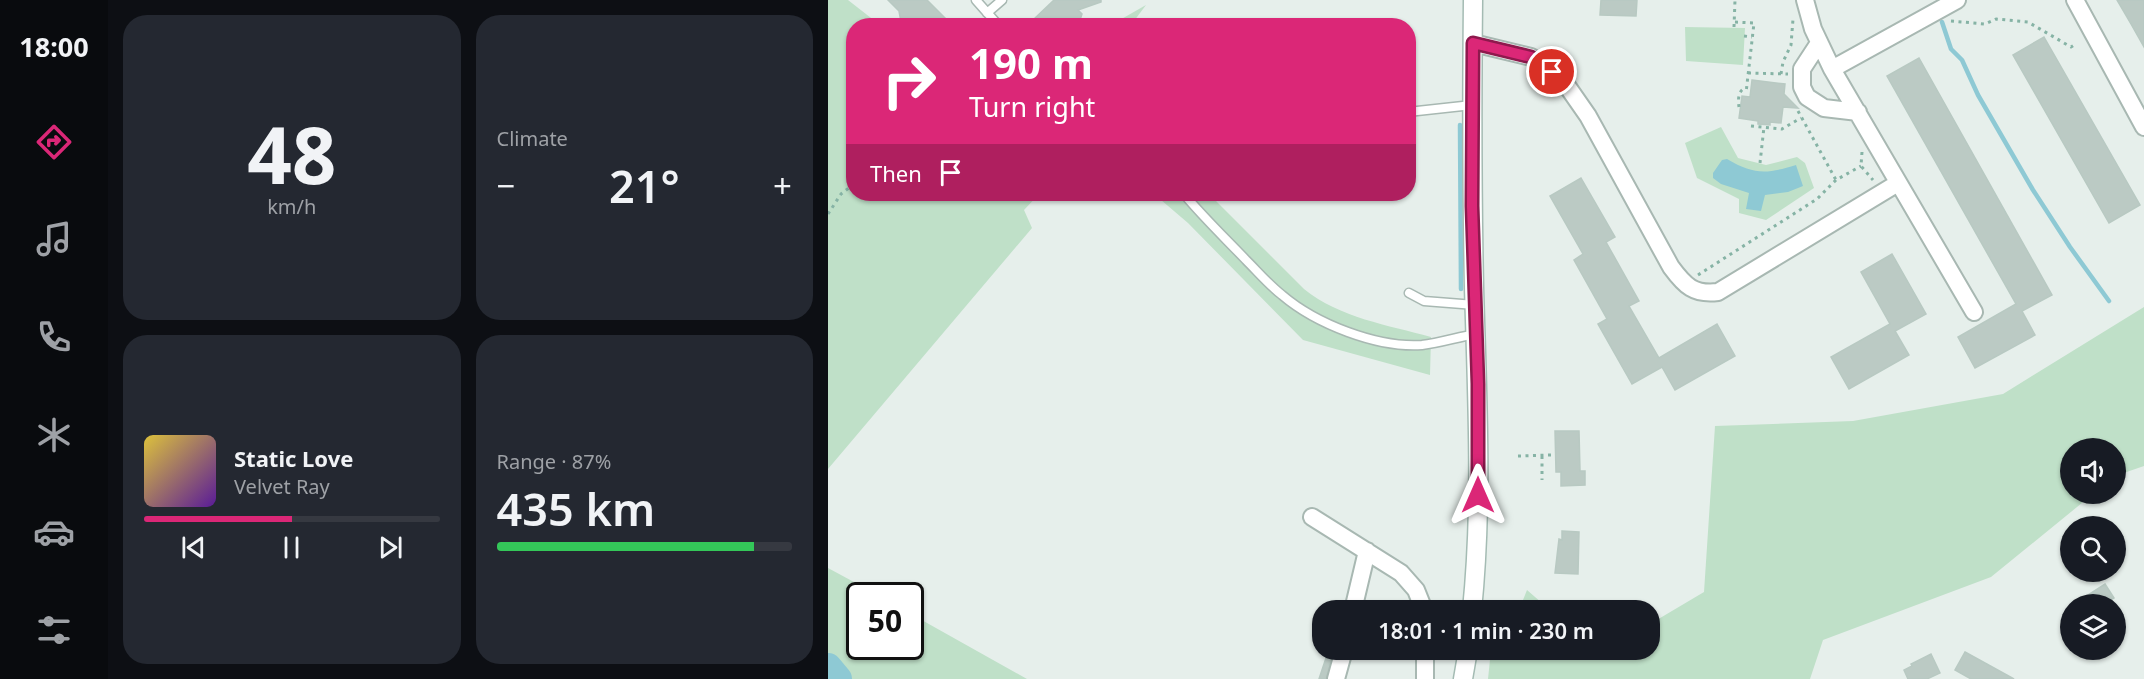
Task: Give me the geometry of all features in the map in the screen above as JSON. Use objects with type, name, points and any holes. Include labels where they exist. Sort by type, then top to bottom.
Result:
[{"type":"main road","points":[[1473,0],[1472,105],[1478,495],[1473,600]]},
{"type":"main road","points":[[1463,679],[1466,660]]},
{"type":"street","points":[[1832,69],[1957,0]]},
{"type":"street","points":[[2075,0],[2144,128]]},
{"type":"street","points":[[1805,2],[1810,22],[1832,69],[1974,312]]},
{"type":"street","points":[[1473,43],[1531,57],[1564,83],[1588,116],[1671,267],[1693,290],[1705,294],[1718,292],[1898,183]]},
{"type":"street","points":[[1819,43],[1805,61],[1802,69],[1802,87],[1807,97],[1824,108],[1858,112]]},
{"type":"street","points":[[1311,517],[1401,573],[1416,590],[1420,600]]},
{"type":"street","points":[[1355,600],[1367,551]]},
{"type":"street","points":[[1336,679],[1341,660]]},
{"type":"street","points":[[1425,660],[1425,679]]},
{"type":"lane","points":[[976,0],[992,18]]},
{"type":"lane","points":[[987,13],[1002,0]]},
{"type":"lane","points":[[1416,111],[1472,105]]},
{"type":"lane","points":[[1191,201],[1282,295],[1335,327],[1375,340],[1401,344],[1422,345],[1476,334]]},
{"type":"lane","points":[[1409,293],[1424,301],[1475,305]]},
{"type":"path","points":[[1734,27],[1735,0]]},
{"type":"path","points":[[1748,73],[1780,74],[1791,45],[1792,20],[1805,2]]},
{"type":"path","points":[[1949,16],[1951,21],[1972,24],[1985,24],[1996,19],[2028,22],[2071,47],[2074,45]]},
{"type":"path","points":[[1735,22],[1754,23],[1746,93]]},
{"type":"path","points":[[1744,36],[1752,37]]},
{"type":"path","points":[[1738,106],[1739,93],[1746,88]]},
{"type":"path","points":[[1796,105],[1836,180]]},
{"type":"path","points":[[1751,126],[1782,129],[1801,118]]},
{"type":"path","points":[[1760,163],[1764,127]]},
{"type":"path","points":[[1686,284],[1817,199],[1836,180],[1861,166]]},
{"type":"path","points":[[828,214],[846,190]]},
{"type":"path","points":[[1518,456],[1551,455]]},
{"type":"path","points":[[1542,456],[1542,480]]},
{"type":"green space","points":[[828,0],[848,0],[871,18],[846,18],[846,201],[1032,201],[1024,210],[1032,228],[828,469]]},
{"type":"green space","points":[[1146,5],[1136,18],[1123,18]]},
{"type":"green space","points":[[1685,27],[1745,28],[1743,65],[1686,61]]},
{"type":"green space","points":[[1721,127],[1738,158],[1766,165],[1797,157],[1805,163],[1814,188],[1766,220],[1739,213],[1739,199],[1697,178],[1685,143]]},
{"type":"green space","points":[[1162,201],[1216,201],[1304,289],[1318,299],[1349,314],[1431,337],[1430,375],[1303,340],[1188,223]]},
{"type":"green space","points":[[2144,307],[2144,466],[2126,472],[2126,438],[2060,438],[2060,504],[2081,504],[2066,516],[2060,516],[2060,521],[1991,577],[1823,640],[1810,679],[1488,679],[1490,660],[1660,660],[1660,618],[1704,592],[1715,426],[1853,421],[2003,394]]},
{"type":"green space","points":[[828,568],[854,582],[846,582],[846,660],[924,660],[924,621],[1027,679],[828,679]]},
{"type":"green space","points":[[1527,590],[1538,600],[1523,600]]},
{"type":"water","points":[[1727,159],[1745,168],[1761,171],[1796,165],[1803,186],[1788,192],[1765,195],[1761,211],[1746,209],[1749,193],[1721,184],[1713,178],[1713,173],[1722,160]]},
{"type":"building","points":[[888,0],[927,0],[945,18],[900,18],[899,11]]},
{"type":"building","points":[[1054,0],[1101,0],[1101,2],[1078,10],[1082,14],[1081,18],[1035,18]]},
{"type":"building","points":[[1601,0],[1637,0],[1636,16],[1600,15]]},
{"type":"building","points":[[2117,0],[2144,0],[2144,47],[2131,24]]},
{"type":"building","points":[[2044,37],[2140,205],[2109,223],[2013,55]]},
{"type":"building","points":[[1919,58],[2052,295],[2022,311],[2035,335],[1975,368],[1958,337],[2016,304],[1887,76]]},
{"type":"building","points":[[1752,80],[1785,84],[1784,94],[1798,108],[1783,107],[1781,123],[1770,122],[1770,125],[1739,118],[1742,96],[1750,97]]},
{"type":"building","points":[[1581,178],[1615,237],[1606,242],[1639,301],[1629,306],[1659,358],[1717,324],[1735,356],[1675,390],[1662,367],[1632,384],[1598,324],[1607,319],[1574,260],[1583,254],[1550,196]]},
{"type":"building","points":[[1892,254],[1926,314],[1895,331],[1909,355],[1849,389],[1831,357],[1890,324],[1861,272]]},
{"type":"building","points":[[1555,431],[1579,431],[1580,471],[1585,471],[1585,485],[1561,486],[1561,472],[1556,472]]},
{"type":"building","points":[[1562,531],[1579,532],[1578,574],[1555,573]]},
{"type":"building","points":[[2105,584],[2111,594],[2090,594]]},
{"type":"building","points":[[1965,652],[2014,679],[1971,679],[1955,670]]},
{"type":"building","points":[[1931,654],[1940,673],[1927,679],[1908,679],[1904,670]]},
{"type":"building","points":[[1325,660],[1330,660],[1326,679],[1319,679]]},
{"type":"waterway","points":[[1942,22],[1951,49],[1962,60],[1978,95],[2033,190],[2109,301]]},
{"type":"waterway","points":[[1460,125],[1461,289]]},
{"type":"waterway","points":[[828,667],[838,679]]},
{"type":"route","points":[[1478,495],[1478,384],[1472,206],[1473,43],[1518,52],[1531,57],[1552,72]]}]
